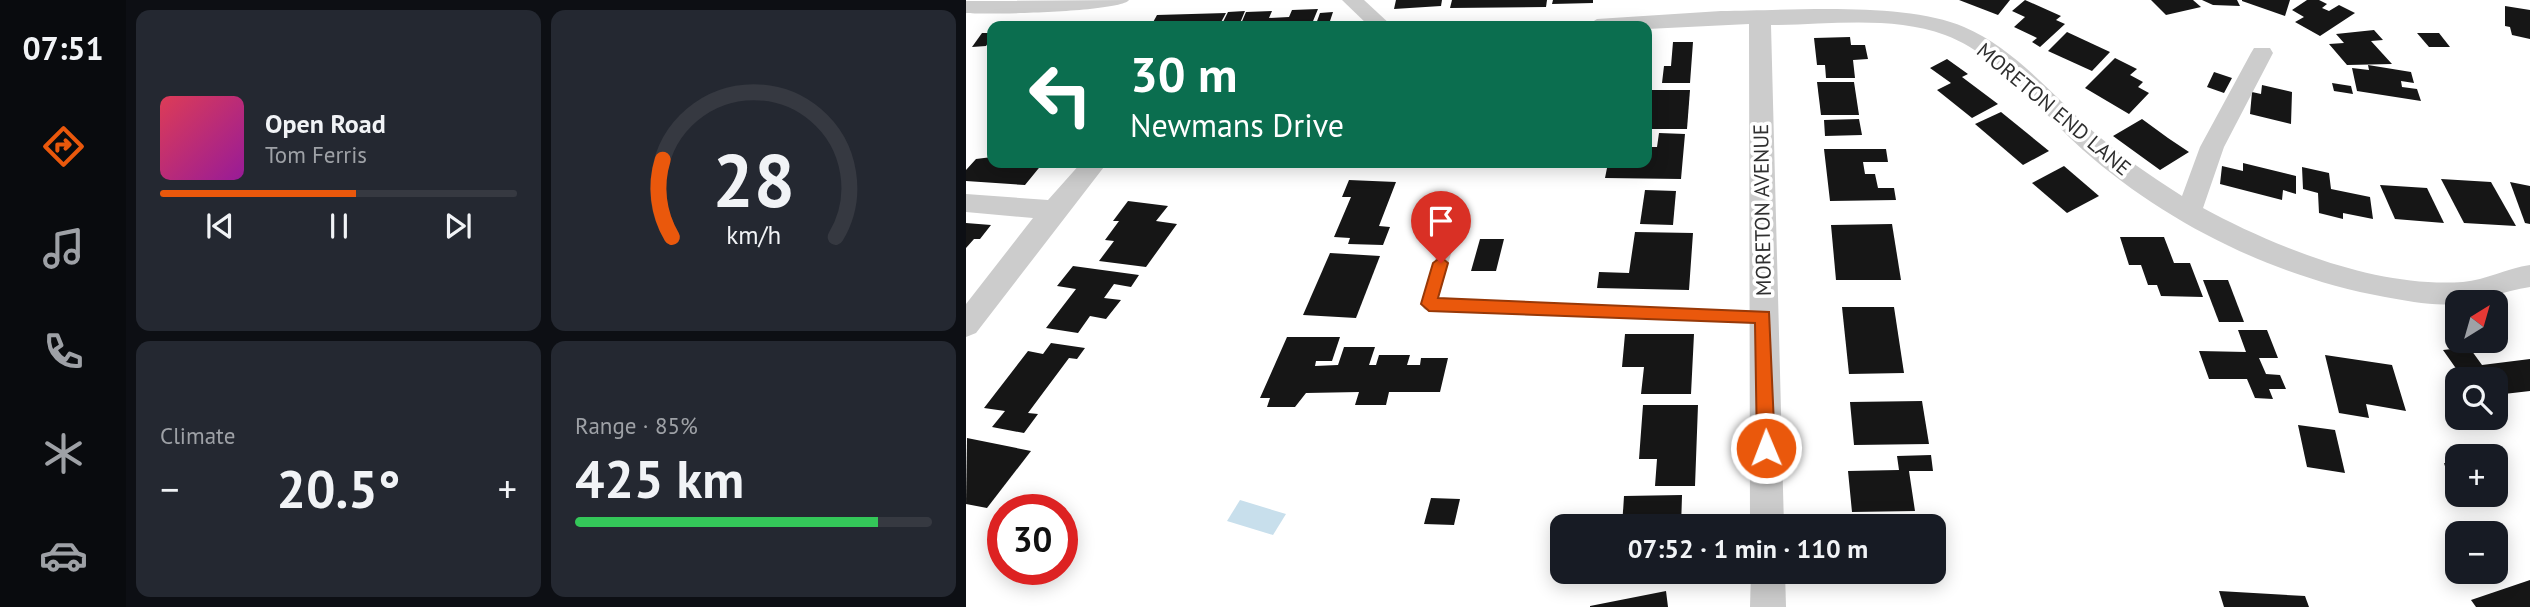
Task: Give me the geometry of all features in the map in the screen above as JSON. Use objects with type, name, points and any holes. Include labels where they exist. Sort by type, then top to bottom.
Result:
[{"type":"street","points":[[970,7],[1066,5],[1119,0]]},
{"type":"street","points":[[1352,0],[1375,21]]},
{"type":"street","name":"MORETON END LANE","points":[[1652,22],[1707,18],[1889,17],[1935,24],[1955,31],[1995,55],[2095,147],[2154,191],[2253,245],[2322,271],[2378,287],[2413,292],[2462,293],[2530,276]]},
{"type":"street","name":"MORETON AVENUE","points":[[1760,19],[1767,514]]},
{"type":"street","points":[[2189,211],[2212,147],[2262,52]]},
{"type":"street","points":[[966,325],[1054,210],[1091,168]]},
{"type":"street","points":[[966,203],[1054,210]]},
{"type":"street","points":[[1768,584],[1768,607]]},
{"type":"lane","points":[[1447,243],[1429,304],[1763,317]]},
{"type":"water","points":[[1240,500],[1286,514],[1273,535],[1227,521]]},
{"type":"building","points":[[1396,0],[1442,0],[1441,6],[1394,9]]},
{"type":"building","points":[[1452,0],[1547,0],[1546,7],[1450,8]]},
{"type":"building","points":[[1553,0],[1593,0],[1593,3],[1552,4]]},
{"type":"building","points":[[1959,0],[2010,0],[1998,15]]},
{"type":"building","points":[[2025,0],[2061,16],[2056,20],[2065,24],[2040,47],[2032,42],[2037,38],[2014,27],[2025,17],[2012,11]]},
{"type":"building","points":[[2151,0],[2193,0],[2201,7],[2166,15]]},
{"type":"building","points":[[2202,0],[2237,0],[2240,6],[2213,5]]},
{"type":"building","points":[[2242,0],[2290,0],[2285,16],[2242,1]]},
{"type":"building","points":[[2307,0],[2319,0],[2327,4],[2322,8],[2329,11],[2339,5],[2355,13],[2320,36],[2295,22],[2304,17],[2292,10]]},
{"type":"building","points":[[2505,6],[2530,10],[2530,39],[2512,35],[2510,27],[2505,26]]},
{"type":"building","points":[[1318,9],[1313,21],[1242,21],[1246,12],[1272,11],[1269,18],[1289,17],[1292,10]]},
{"type":"building","points":[[1245,11],[1241,21],[1224,21],[1228,12]]},
{"type":"building","points":[[1333,12],[1330,21],[1317,21],[1320,13]]},
{"type":"building","points":[[1226,13],[1222,21],[1154,21],[1157,15]]},
{"type":"building","points":[[2374,30],[2383,40],[2371,41],[2392,64],[2347,65],[2329,44],[2344,43],[2336,34]]},
{"type":"building","points":[[2067,32],[2110,52],[2092,71],[2048,51]]},
{"type":"building","points":[[982,33],[987,33],[986,46],[972,47]]},
{"type":"building","points":[[2417,33],[2439,33],[2450,47],[2429,47]]},
{"type":"building","points":[[1850,37],[1851,45],[1865,45],[1868,59],[1853,60],[1855,78],[1826,78],[1825,65],[1817,65],[1814,38]]},
{"type":"building","points":[[1673,42],[1693,42],[1690,83],[1662,83],[1664,66],[1671,66]]},
{"type":"building","points":[[2115,58],[2137,69],[2130,75],[2143,82],[2138,87],[2149,93],[2129,114],[2085,88]]},
{"type":"building","points":[[1947,59],[1968,74],[1962,77],[1998,104],[1972,118],[1937,90],[1951,83],[1930,68]]},
{"type":"building","points":[[2368,65],[2411,72],[2414,83],[2401,81],[2402,87],[2417,89],[2421,101],[2357,91],[2352,68],[2369,70]]},
{"type":"building","points":[[2214,72],[2232,78],[2224,93],[2207,87]]},
{"type":"building","points":[[1817,82],[1854,82],[1859,115],[1821,115]]},
{"type":"building","points":[[2332,83],[2351,86],[2353,94],[2334,91]]},
{"type":"building","points":[[2262,85],[2292,92],[2291,124],[2250,114],[2252,92],[2261,94]]},
{"type":"building","points":[[1652,90],[1690,90],[1687,129],[1652,129]]},
{"type":"building","points":[[2001,112],[2049,151],[2023,165],[1975,124]]},
{"type":"building","points":[[1859,119],[1862,135],[1825,136],[1824,120]]},
{"type":"building","points":[[2142,119],[2189,152],[2160,170],[2113,136]]},
{"type":"building","points":[[1659,133],[1685,134],[1681,179],[1605,178],[1607,168],[1652,168],[1652,147],[1657,147]]},
{"type":"building","points":[[1824,149],[1886,149],[1888,162],[1863,162],[1865,174],[1875,174],[1878,188],[1894,188],[1896,200],[1830,201]]},
{"type":"building","points":[[987,158],[987,168],[1039,168],[1025,185],[966,181],[966,170],[976,159]]},
{"type":"building","points":[[2243,163],[2296,176],[2296,194],[2283,190],[2282,200],[2220,184],[2222,166],[2243,171]]},
{"type":"building","points":[[2064,166],[2099,196],[2067,213],[2032,183]]},
{"type":"building","points":[[2302,167],[2329,173],[2331,189],[2370,197],[2373,219],[2343,213],[2343,219],[2319,213],[2318,193],[2303,189]]},
{"type":"building","points":[[2441,179],[2491,182],[2516,226],[2464,223]]},
{"type":"building","points":[[1349,180],[1396,182],[1379,226],[1390,227],[1383,245],[1348,244],[1350,238],[1334,237],[1351,197],[1342,197]]},
{"type":"building","points":[[2510,182],[2530,186],[2530,224],[2525,223]]},
{"type":"building","points":[[2380,185],[2427,188],[2444,223],[2395,219]]},
{"type":"building","points":[[1645,190],[1676,191],[1673,225],[1640,224]]},
{"type":"building","points":[[1128,201],[1168,206],[1156,221],[1177,224],[1146,267],[1099,261],[1114,241],[1105,240],[1119,221],[1113,221]]},
{"type":"building","points":[[966,223],[991,225],[980,239],[974,239],[966,248]]},
{"type":"building","points":[[1892,224],[1901,280],[1836,280],[1831,225]]},
{"type":"building","points":[[1635,232],[1693,233],[1689,290],[1597,288],[1599,272],[1629,273]]},
{"type":"building","points":[[2120,237],[2164,237],[2174,263],[2190,263],[2203,297],[2161,296],[2157,285],[2148,285],[2141,265],[2129,265]]},
{"type":"building","points":[[1480,239],[1504,239],[1496,271],[1471,271]]},
{"type":"building","points":[[1330,253],[1380,256],[1356,318],[1303,315]]},
{"type":"building","points":[[1073,266],[1139,275],[1131,287],[1114,284],[1104,298],[1121,300],[1106,319],[1090,316],[1078,333],[1046,328],[1076,289],[1057,286]]},
{"type":"building","points":[[2203,280],[2228,280],[2244,322],[2219,322]]},
{"type":"building","points":[[1842,307],[1894,307],[1904,373],[1849,374]]},
{"type":"building","points":[[2238,330],[2267,330],[2278,358],[2259,358],[2266,374],[2280,375],[2286,389],[2269,389],[2273,399],[2255,398],[2247,379],[2209,379],[2199,351],[2246,352]]},
{"type":"building","points":[[1625,334],[1694,334],[1691,394],[1641,394],[1644,367],[1622,367]]},
{"type":"building","points":[[1287,337],[1340,337],[1332,361],[1316,361],[1315,366],[1338,365],[1344,347],[1375,347],[1369,365],[1376,365],[1379,355],[1410,355],[1407,365],[1420,365],[1421,358],[1448,358],[1440,392],[1389,392],[1386,405],[1355,405],[1359,392],[1306,393],[1295,407],[1267,407],[1270,398],[1260,398]]},
{"type":"building","points":[[1051,343],[1085,348],[1077,359],[1069,358],[1028,413],[1038,414],[1024,433],[992,427],[1005,411],[984,408],[1028,351],[1043,354]]},
{"type":"building","points":[[2446,354],[2474,354],[2482,365],[2530,359],[2530,391],[2508,394],[2508,367],[2455,367]]},
{"type":"building","points":[[2325,355],[2392,365],[2406,411],[2366,404],[2369,418],[2339,413]]},
{"type":"building","points":[[1922,401],[1929,444],[1854,445],[1850,402]]},
{"type":"building","points":[[1643,405],[1698,405],[1695,486],[1655,486],[1657,459],[1639,459]]},
{"type":"building","points":[[2298,425],[2335,430],[2345,473],[2307,467]]},
{"type":"building","points":[[967,438],[1031,451],[998,494],[987,494],[987,508],[966,504]]},
{"type":"building","points":[[1931,455],[1933,471],[1909,471],[1915,511],[1852,512],[1848,471],[1899,470],[1897,456]]},
{"type":"building","points":[[1682,495],[1681,514],[1623,514],[1624,496]]},
{"type":"building","points":[[1431,498],[1460,499],[1454,525],[1424,524]]},
{"type":"building","points":[[2530,580],[2530,607],[2476,607],[2471,600]]},
{"type":"building","points":[[1666,591],[1668,607],[1590,607],[1590,606]]},
{"type":"building","points":[[2219,591],[2305,596],[2309,607],[2224,607]]},
{"type":"route","points":[[1441,263],[1429,304],[1763,317],[1766,448]]}]
